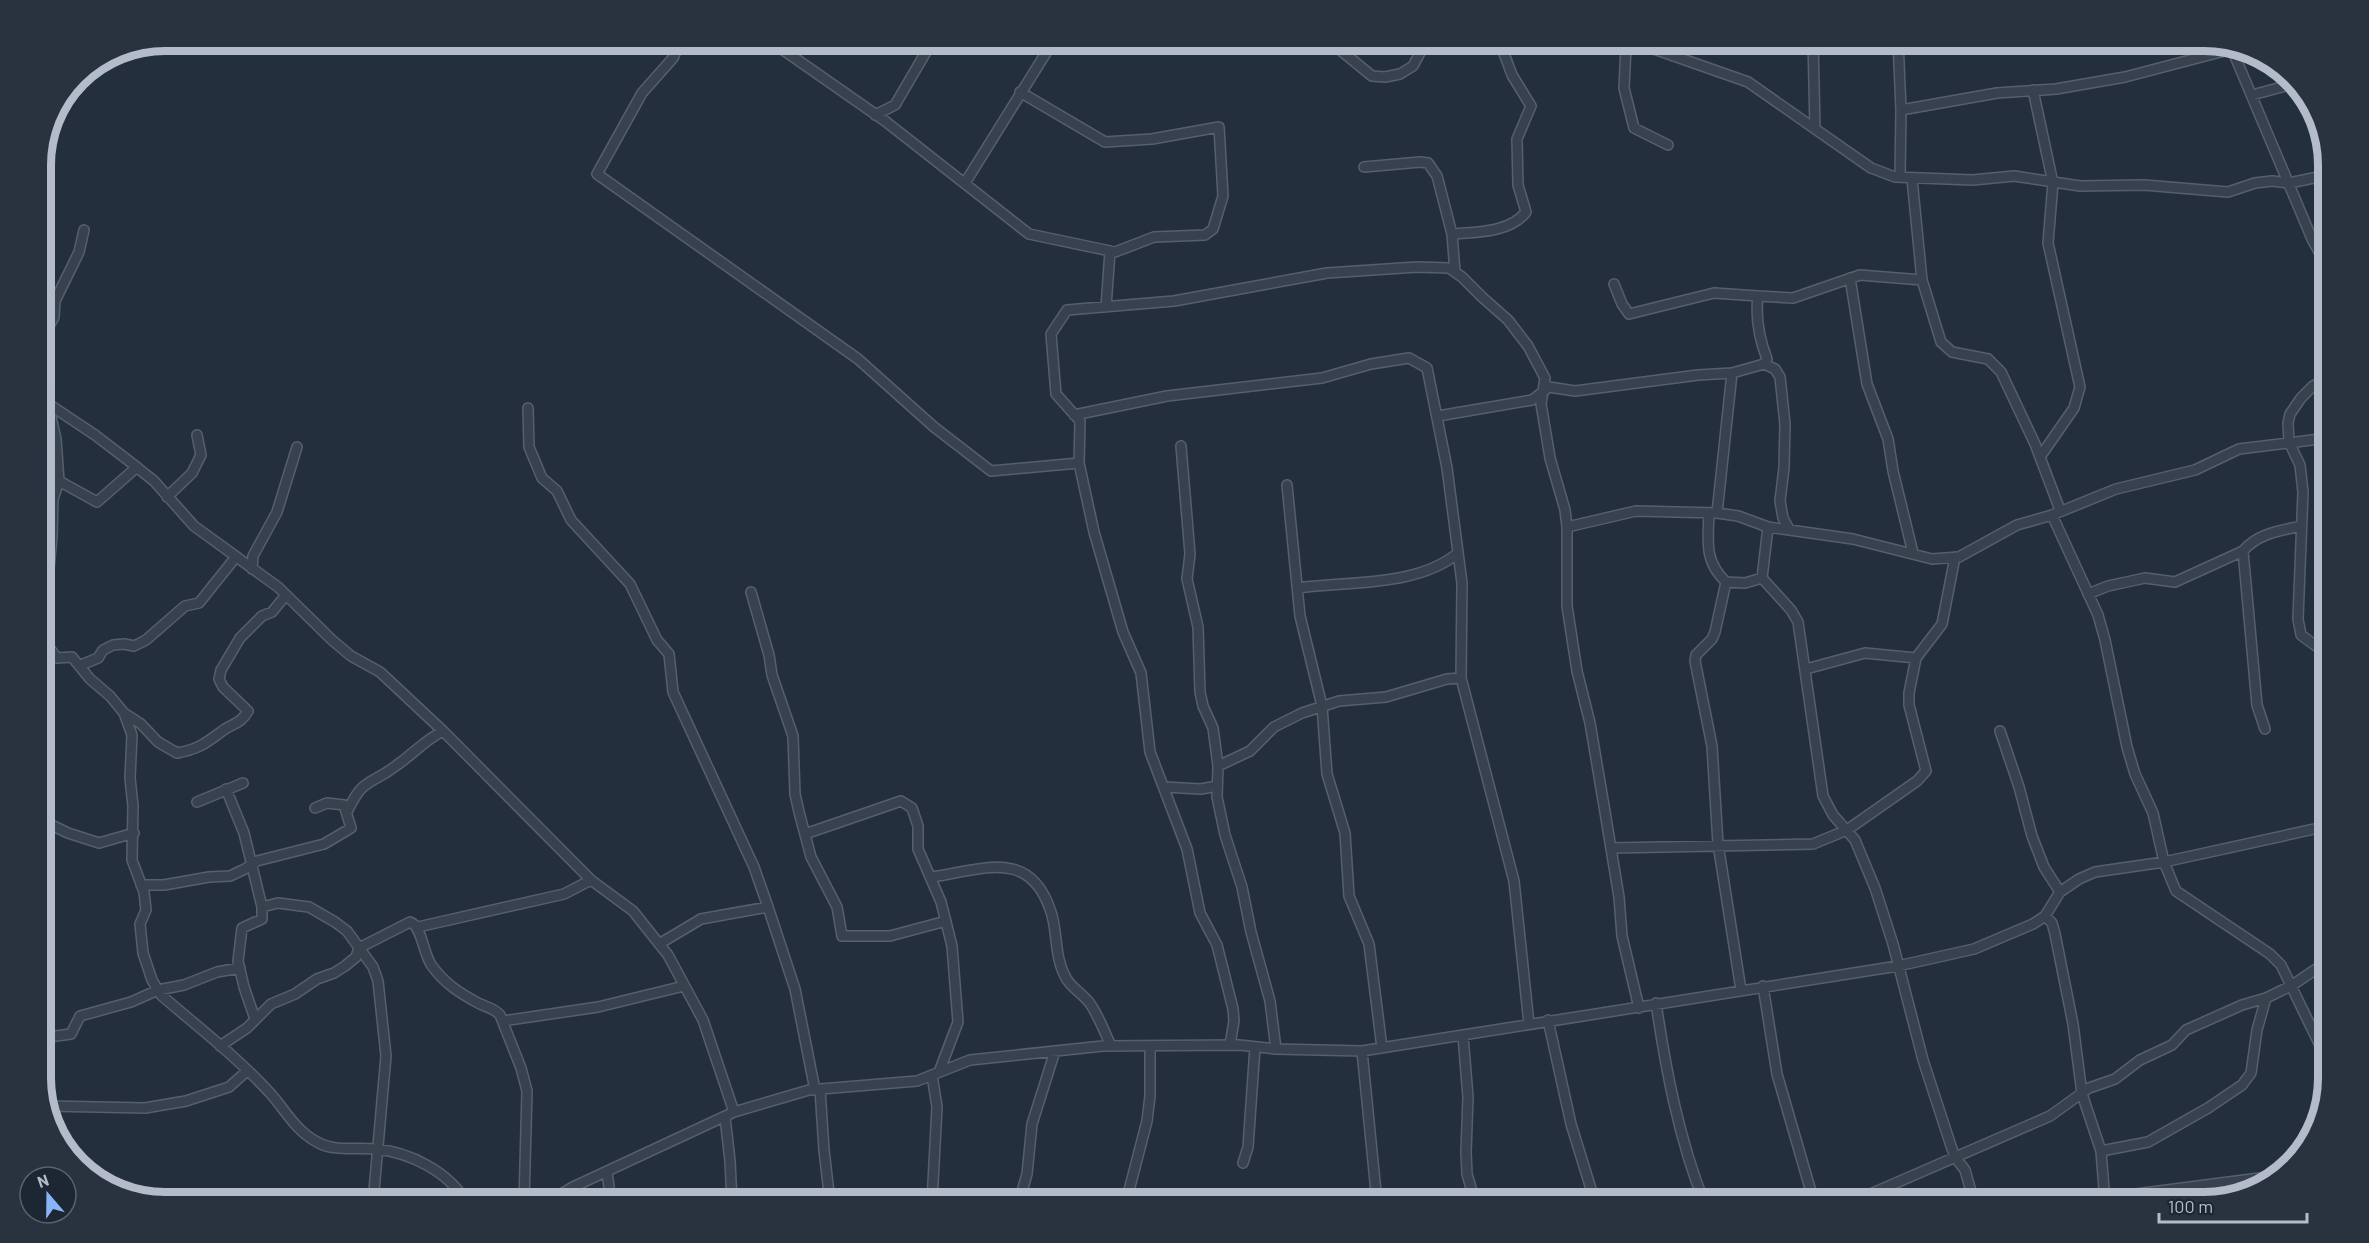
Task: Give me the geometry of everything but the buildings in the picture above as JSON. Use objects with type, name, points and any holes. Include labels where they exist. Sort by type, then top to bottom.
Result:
[{"type":"street","points":[[676,51],[642,93],[597,174],[858,359],[934,427],[991,471],[1079,463]]},
{"type":"street","points":[[785,51],[875,115],[1029,234],[1115,252],[1154,237],[1205,235],[1213,229],[1223,196],[1219,127],[1162,137],[1105,142],[1020,92]]},
{"type":"street","points":[[791,55],[794,51]]},
{"type":"street","points":[[875,115],[895,105],[927,51]]},
{"type":"street","points":[[965,183],[1047,51]]},
{"type":"street","points":[[1343,51],[1372,76],[1384,77],[1400,74],[1413,66],[1421,51]]},
{"type":"street","points":[[1452,234],[1493,230],[1520,220],[1526,212],[1518,185],[1517,139],[1531,106],[1512,75],[1503,51]]},
{"type":"street","points":[[1626,51],[1624,88],[1634,128],[1668,145]]},
{"type":"street","points":[[1660,51],[1748,82],[1870,168],[1900,177],[1973,180],[2014,176],[2080,186],[2144,185],[2228,192],[2255,183],[2272,181],[2289,183],[2318,177]]},
{"type":"street","points":[[1673,56],[1676,51]]},
{"type":"street","points":[[1813,51],[1815,129]]},
{"type":"street","points":[[1898,51],[1901,110],[1900,177]]},
{"type":"street","points":[[1901,110],[1997,93],[2056,89],[2125,77],[2218,52]]},
{"type":"street","points":[[2235,56],[2318,250]]},
{"type":"street","points":[[2252,95],[2286,86]]},
{"type":"street","points":[[2033,90],[2054,183],[2048,243],[2080,387],[2074,408],[2040,457]]},
{"type":"street","points":[[1364,167],[1428,163],[1437,176],[1452,234],[1455,272]]},
{"type":"street","points":[[1912,178],[1922,280],[1941,342],[1952,352],[1988,359],[1995,364],[2001,372],[2040,457],[2056,513],[2105,640],[2127,747],[2135,774],[2152,813],[2164,862],[2176,891],[2270,954],[2281,965],[2318,1041]]},
{"type":"street","points":[[51,322],[54,317],[55,301],[79,252],[84,230]]},
{"type":"street","points":[[1106,307],[1110,251]]},
{"type":"street","points":[[1230,1045],[1234,1021],[1233,1009],[1216,945],[1200,914],[1187,849],[1150,752],[1142,674],[1123,632],[1094,532],[1079,463],[1080,421],[1056,394],[1052,334],[1067,310],[1174,301],[1327,273],[1418,267],[1449,268],[1508,320],[1528,346],[1545,378],[1541,404],[1550,458],[1565,510],[1567,527],[1567,606],[1611,848],[1619,897],[1622,936],[1639,1008]]},
{"type":"street","points":[[1614,284],[1629,314],[1714,293],[1793,298],[1860,275],[1922,280]]},
{"type":"street","points":[[1850,278],[1867,384],[1888,439],[1893,471],[1913,553]]},
{"type":"street","points":[[51,295],[55,301]]},
{"type":"street","points":[[1758,296],[1756,316],[1760,342],[1767,359],[1764,364]]},
{"type":"street","points":[[1074,415],[1167,396],[1322,378],[1371,364],[1410,358],[1427,368],[1438,416],[1462,583],[1461,678],[1514,881],[1529,1024]]},
{"type":"street","points":[[1438,416],[1532,400],[1550,387],[1575,391],[1698,375],[1732,373],[1764,364],[1775,369],[1780,377],[1785,424],[1784,468],[1780,501],[1783,518],[1789,529]]},
{"type":"street","points":[[1732,373],[1709,559],[1716,573],[1726,582],[1745,583],[1762,578]]},
{"type":"street","points":[[2318,384],[2301,398],[2290,414],[2288,423],[2289,442],[2300,465],[2303,492],[2298,619],[2301,635],[2318,646]]},
{"type":"street","points":[[51,406],[137,467],[154,481],[194,526],[286,595],[351,656],[380,672],[443,731],[591,880],[633,911],[668,955],[708,1032],[729,1115],[731,1192]]},
{"type":"street","points":[[528,408],[529,447],[542,478],[557,491],[571,520],[630,584],[657,640],[669,654],[673,692],[754,867],[795,989],[817,1090],[829,1192]]},
{"type":"street","points":[[51,422],[56,439],[58,481],[53,499],[51,547]]},
{"type":"street","points":[[167,497],[192,473],[201,455],[197,435]]},
{"type":"street","points":[[1567,527],[1636,511],[1713,513],[1738,516],[1768,527],[1853,539],[1932,559],[1955,557],[2018,525],[2056,513],[2116,489],[2194,470],[2239,449],[2318,439]]},
{"type":"street","points":[[1181,446],[1190,554],[1186,579],[1198,627],[1200,692],[1203,706],[1213,728],[1218,766],[1217,797],[1225,835],[1242,887],[1251,932],[1270,1001],[1276,1049]]},
{"type":"street","points":[[252,569],[253,556],[277,512],[297,447]]},
{"type":"street","points":[[58,481],[97,502],[137,467]]},
{"type":"street","points":[[1287,485],[1300,616],[1322,706],[1327,774],[1345,833],[1349,896],[1370,944],[1382,1048]]},
{"type":"street","points":[[2088,594],[2108,586],[2145,578],[2175,582],[2243,551],[2270,532],[2301,526]]},
{"type":"street","points":[[1768,527],[1762,578],[1796,616],[1806,669],[1823,796],[1833,814],[1861,852],[1875,888],[1923,1060],[1955,1157],[1965,1170],[1971,1192]]},
{"type":"street","points":[[2243,551],[2257,705],[2265,729]]},
{"type":"street","points":[[1298,588],[1375,582],[1428,571],[1445,564],[1458,553]]},
{"type":"street","points":[[1611,848],[1718,844],[1813,844],[1847,830],[1917,781],[1926,771],[1909,705],[1909,693],[1916,658],[1942,624],[1955,557]]},
{"type":"street","points":[[81,665],[98,658],[103,650],[113,645],[134,646],[146,640],[185,606],[199,603],[235,558]]},
{"type":"street","points":[[1726,582],[1712,639],[1696,655],[1695,661],[1712,746],[1718,844],[1742,990]]},
{"type":"street","points":[[751,592],[772,675],[793,736],[795,794],[811,857],[837,907],[842,936],[890,936],[946,921]]},
{"type":"street","points":[[51,650],[57,658],[72,657],[124,713],[141,724],[158,742],[177,753],[191,751],[208,744],[226,729],[242,720],[248,711],[223,687],[219,679],[221,670],[240,638],[262,616],[272,612],[286,595]]},
{"type":"street","points":[[1806,669],[1865,653],[1916,658]]},
{"type":"street","points":[[1218,766],[1250,751],[1274,727],[1302,713],[1339,701],[1386,697],[1446,679],[1461,678]]},
{"type":"street","points":[[124,713],[132,735],[130,778],[134,833],[132,860],[141,885],[146,910],[140,924],[143,953],[152,980],[161,995],[247,1071],[271,1094],[297,1128],[316,1142],[329,1147],[378,1149],[416,1160],[444,1176],[459,1192]]},
{"type":"street","points":[[347,812],[356,793],[367,782],[397,766],[417,747],[443,731]]},
{"type":"street","points":[[2000,731],[2019,787],[2032,836],[2044,867],[2060,892]]},
{"type":"street","points":[[197,802],[243,783]]},
{"type":"street","points":[[1164,787],[1201,789],[1217,786]]},
{"type":"street","points":[[226,789],[244,833],[262,906],[262,919],[242,928],[238,961],[255,1019]]},
{"type":"street","points":[[805,834],[901,801],[912,808],[918,826],[918,849],[932,877],[952,946],[958,1022],[936,1074],[937,1107],[933,1192]]},
{"type":"street","points":[[141,885],[164,885],[209,877],[230,876],[257,861],[324,844],[351,828],[344,806],[327,803],[315,808]]},
{"type":"street","points":[[51,825],[99,843],[134,833]]},
{"type":"street","points":[[565,1192],[729,1115],[817,1090],[917,1081],[970,1060],[1111,1046],[1230,1045],[1276,1049],[1362,1051],[1898,966],[1974,949],[2033,924],[2045,916],[2060,892],[2079,879],[2095,872],[2164,862],[2318,828]]},
{"type":"street","points":[[932,877],[989,867],[1016,868],[1034,879],[1051,911],[1057,952],[1066,979],[1091,1004],[1111,1046]]},
{"type":"street","points":[[418,927],[564,894],[591,880]]},
{"type":"street","points":[[262,906],[278,903],[309,907],[347,931],[373,967],[380,986],[386,1056],[374,1192]]},
{"type":"street","points":[[659,944],[702,919],[768,907]]},
{"type":"street","points":[[2045,916],[2052,923],[2055,934],[2073,1024],[2082,1094],[2101,1151],[2104,1192]]},
{"type":"street","points":[[220,1046],[247,1028],[271,1004],[295,994],[317,979],[345,966],[356,957],[359,948],[410,922],[418,927],[426,958],[442,979],[463,995],[497,1012],[503,1021],[527,1091],[524,1192]]},
{"type":"street","points":[[51,1037],[70,1034],[80,1016],[131,1002],[158,990],[184,985],[218,972],[240,968]]},
{"type":"street","points":[[1877,1192],[2050,1116],[2089,1089],[2115,1078],[2140,1060],[2172,1045],[2186,1030],[2242,1005],[2266,998],[2291,986],[2318,968]]},
{"type":"street","points":[[503,1021],[598,1007],[684,986]]},
{"type":"street","points":[[1762,986],[1777,1074],[1811,1192]]},
{"type":"street","points":[[2101,1151],[2148,1142],[2208,1108],[2242,1085],[2251,1073],[2257,1030],[2266,998]]},
{"type":"street","points":[[1656,1003],[1665,1066],[1701,1192]]},
{"type":"street","points":[[1548,1020],[1571,1124],[1592,1192]]},
{"type":"street","points":[[1463,1036],[1468,1097],[1467,1174],[1472,1192]]},
{"type":"street","points":[[1129,1192],[1147,1121],[1150,1096],[1150,1046]]},
{"type":"street","points":[[1243,1163],[1248,1147],[1255,1047]]},
{"type":"street","points":[[1362,1051],[1376,1192]]},
{"type":"street","points":[[1022,1192],[1027,1174],[1032,1124],[1055,1052]]},
{"type":"street","points":[[55,1106],[145,1108],[186,1101],[230,1087],[247,1071]]},
{"type":"street","points":[[607,1172],[610,1192]]},
{"type":"street","points":[[2162,1192],[2258,1179]]}]
